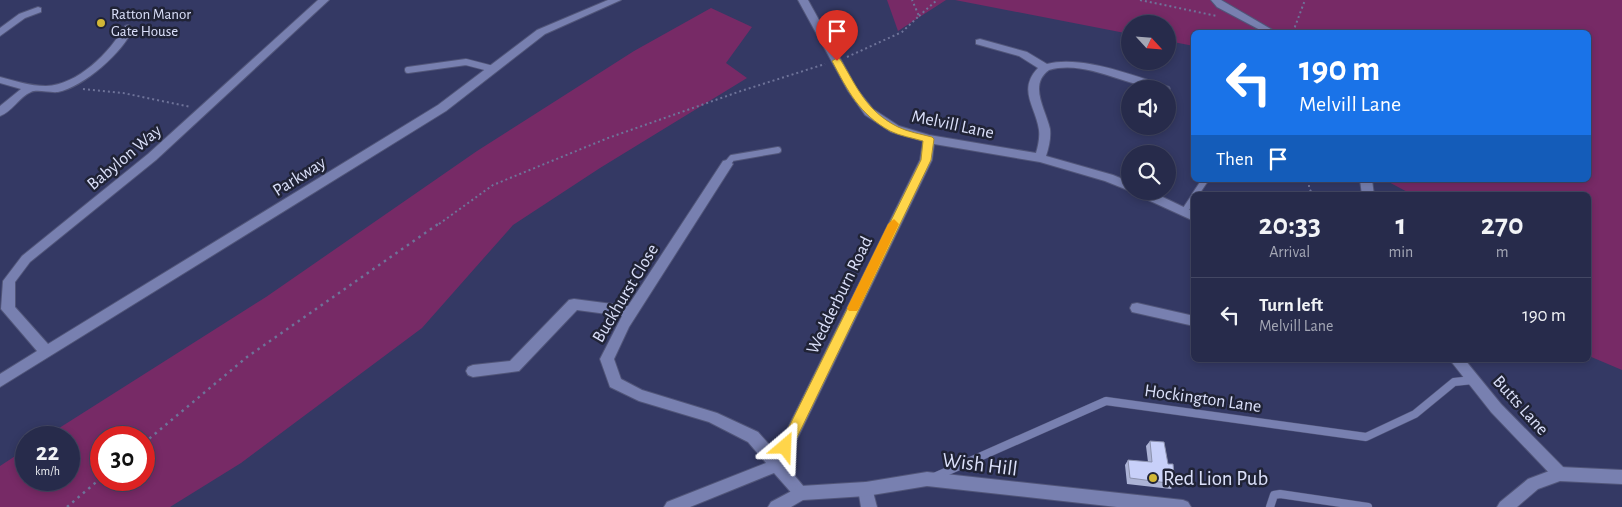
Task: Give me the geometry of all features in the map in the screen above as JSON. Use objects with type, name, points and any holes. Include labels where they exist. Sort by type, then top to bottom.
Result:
[{"type":"street","name":"Babylon Way","points":[[47,352],[8,309],[9,281],[26,260],[152,158],[324,0]]},
{"type":"street","name":"Parkway","points":[[0,381],[442,108],[541,32],[616,0]]},
{"type":"street","name":"Melvill Lane","points":[[803,0],[853,91],[869,112],[895,130],[929,139],[1040,158],[1121,183]]},
{"type":"street","points":[[1216,0],[1220,5],[1267,30]]},
{"type":"street","points":[[0,33],[22,16],[38,10]]},
{"type":"street","points":[[0,80],[28,89],[55,90],[73,84],[101,60],[126,34],[128,28]]},
{"type":"street","points":[[980,42],[1025,54],[1036,59],[1045,68]]},
{"type":"street","points":[[1040,158],[1045,138],[1044,127],[1034,95],[1034,81],[1045,68],[1062,64],[1078,65],[1133,80]]},
{"type":"street","points":[[0,112],[28,89]]},
{"type":"street","name":"Wedderburn Road","points":[[777,465],[926,160],[929,139]]},
{"type":"street","name":"Buckhurst Close","points":[[727,164],[632,312],[608,359],[615,383],[639,395],[712,417],[753,437],[800,493]]},
{"type":"street","points":[[1157,200],[1189,215]]},
{"type":"street","points":[[473,372],[514,367],[574,304],[632,312]]},
{"type":"street","points":[[1136,308],[1191,320]]},
{"type":"street","name":"Butts Lane","points":[[1459,362],[1496,408],[1560,474]]},
{"type":"street","points":[[672,507],[777,465]]},
{"type":"street","points":[[1505,507],[1533,484],[1560,474],[1622,477]]},
{"type":"street","name":"Wish Hill","points":[[776,507],[800,493],[866,489],[928,479],[1182,507]]},
{"type":"street","points":[[866,489],[869,507]]},
{"type":"lane","points":[[408,70],[466,62],[493,69]]},
{"type":"lane","points":[[727,164],[732,158],[778,150]]},
{"type":"lane","name":"Hockington Lane","points":[[928,479],[1106,401],[1366,436],[1415,414],[1454,382],[1473,380]]},
{"type":"lane","points":[[1270,507],[1274,495],[1280,494],[1368,507]]},
{"type":"path","points":[[912,0],[919,16]]},
{"type":"path","points":[[155,433],[248,357],[493,185],[608,138],[741,91],[837,61],[902,32],[937,0]]},
{"type":"path","points":[[1140,0],[1219,16]]},
{"type":"path","points":[[1294,30],[1305,0]]},
{"type":"path","points":[[67,86],[205,109]]},
{"type":"path","points":[[67,507],[90,487]]},
{"type":"shaded area","points":[[887,0],[946,0],[898,31]]},
{"type":"shaded area","points":[[955,0],[1622,0],[1622,370],[1591,357],[1591,192],[1407,192],[1389,182],[1591,182],[1591,30],[1191,30],[1191,45],[1176,43],[1176,15],[1121,15],[1121,32]]},
{"type":"shaded area","points":[[711,8],[752,27],[726,63],[747,78],[600,168],[513,225],[422,328],[241,463],[170,507],[0,507],[0,466],[15,456],[15,491],[80,491],[80,426],[62,426],[266,297],[477,151],[634,51]]},
{"type":"building","points":[[1150,441],[1164,442],[1168,464],[1173,464],[1175,484],[1130,478],[1128,460],[1152,462]]},
{"type":"slow traffic","points":[[853,308],[894,224]]},
{"type":"place","name":"Ratton Manor Gate House","points":[[101,23]]},
{"type":"place","name":"Red Lion Pub","points":[[1153,478]]},
{"type":"route","points":[[785,447],[926,160],[929,139],[895,130],[869,112],[853,91],[837,61]]}]
